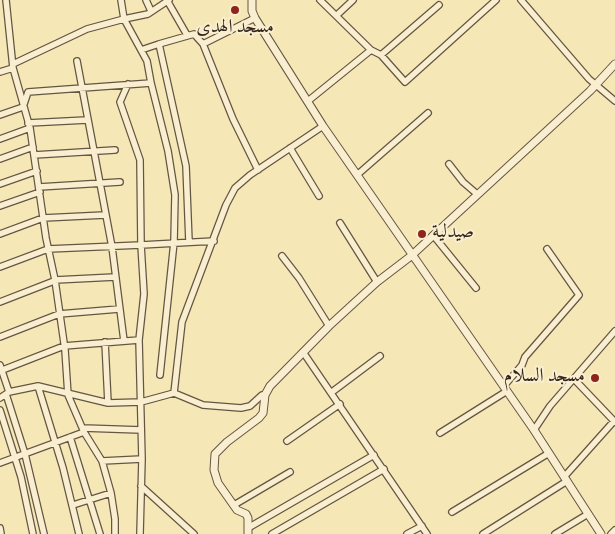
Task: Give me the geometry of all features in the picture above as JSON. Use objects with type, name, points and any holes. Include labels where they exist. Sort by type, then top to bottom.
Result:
[{"type":"street","points":[[6,0],[13,66],[29,125],[37,171],[64,346],[68,395],[83,430],[102,461],[111,493],[115,534]]},
{"type":"street","points":[[121,0],[124,20],[147,62],[168,151],[175,195],[174,242],[160,374]]},
{"type":"street","points":[[146,0],[151,12]]},
{"type":"street","points":[[252,0],[252,11],[255,18],[323,126],[389,218],[411,256],[534,430],[601,534]]},
{"type":"street","points":[[337,15],[354,0]]},
{"type":"street","points":[[322,1],[371,50],[381,55],[405,82],[496,0]]},
{"type":"street","points":[[521,0],[589,79],[615,101]]},
{"type":"street","points":[[0,72],[86,29],[151,12],[169,1],[187,35]]},
{"type":"street","points":[[381,55],[439,5]]},
{"type":"street","points":[[202,44],[255,18]]},
{"type":"street","points":[[141,50],[195,34],[202,44],[233,119],[258,170]]},
{"type":"street","points":[[160,44],[186,166],[189,242]]},
{"type":"street","points":[[308,100],[371,50]]},
{"type":"street","points":[[77,61],[112,247],[124,341]]},
{"type":"street","points":[[374,455],[248,531],[246,514],[237,510],[218,483],[214,470],[215,454],[263,414],[265,395],[270,386],[303,352],[377,282],[411,256],[615,64]]},
{"type":"street","points":[[23,107],[28,92],[151,83]]},
{"type":"street","points":[[128,84],[120,102],[140,160],[141,245],[144,294],[139,340],[142,459],[140,534]]},
{"type":"street","points":[[0,115],[23,107]]},
{"type":"street","points":[[357,175],[428,113]]},
{"type":"street","points":[[0,138],[29,125],[87,120]]},
{"type":"street","points":[[174,393],[182,322],[226,205],[236,188],[258,170],[323,126]]},
{"type":"street","points":[[0,159],[33,147]]},
{"type":"street","points":[[290,148],[319,196]]},
{"type":"street","points":[[34,155],[115,150]]},
{"type":"street","points":[[449,164],[477,194]]},
{"type":"street","points":[[0,184],[37,171]]},
{"type":"street","points":[[0,206],[39,190],[120,182]]},
{"type":"street","points":[[0,234],[43,218],[105,215]]},
{"type":"street","points":[[340,223],[377,282]]},
{"type":"street","points":[[433,235],[476,288]]},
{"type":"street","points":[[0,267],[48,249],[214,241]]},
{"type":"street","points":[[440,433],[505,389],[522,365],[525,357],[579,294],[547,249]]},
{"type":"street","points":[[282,256],[299,278],[329,326]]},
{"type":"street","points":[[0,302],[54,281],[115,277]]},
{"type":"street","points":[[0,337],[59,314],[120,309]]},
{"type":"street","points":[[534,430],[550,406],[615,331]]},
{"type":"street","points":[[44,534],[25,454],[1,369],[64,346],[139,340]]},
{"type":"street","points":[[105,342],[108,403]]},
{"type":"street","points":[[303,352],[384,468],[427,534]]},
{"type":"street","points":[[332,392],[380,356]]},
{"type":"street","points":[[483,534],[565,479],[614,422],[574,379]]},
{"type":"street","points":[[0,398],[7,393],[38,386],[68,395],[108,403],[141,402],[174,393],[203,405],[225,408],[250,406],[262,395],[265,395]]},
{"type":"street","points":[[38,386],[80,534]]},
{"type":"street","points":[[287,440],[340,404]]},
{"type":"street","points":[[0,410],[20,476],[33,534]]},
{"type":"street","points":[[0,463],[54,444],[83,430],[141,430]]},
{"type":"street","points":[[70,437],[91,499],[100,534]]},
{"type":"street","points":[[452,512],[549,453]]},
{"type":"street","points":[[102,461],[142,459]]},
{"type":"street","points":[[272,534],[384,468]]},
{"type":"street","points":[[234,505],[290,472]]},
{"type":"street","points":[[141,486],[194,534]]},
{"type":"street","points":[[73,505],[111,493]]},
{"type":"street","points":[[556,534],[588,514]]},
{"type":"street","points":[[407,534],[422,526]]},
{"type":"street","points":[[0,528],[1,534]]},
{"type":"street","points":[[611,534],[615,530]]},
{"type":"place","name":"مسجد الهدى","points":[[235,10]]},
{"type":"place","name":"صيدلية","points":[[422,234]]},
{"type":"place","name":"مسجد السلام","points":[[595,378]]}]
